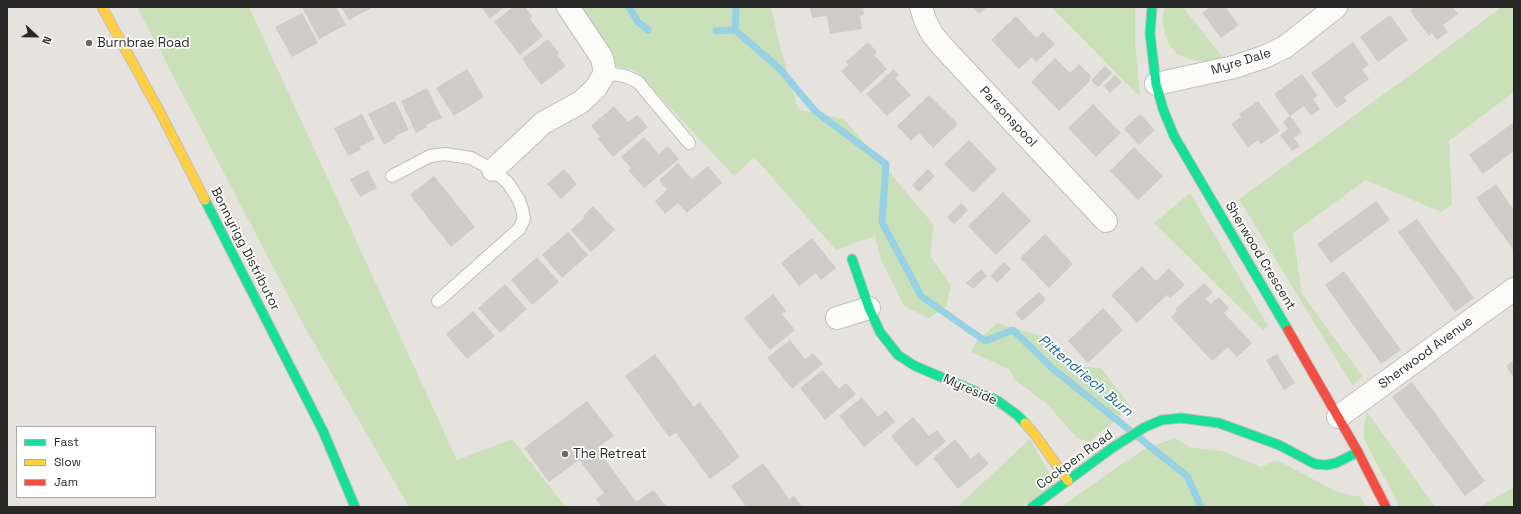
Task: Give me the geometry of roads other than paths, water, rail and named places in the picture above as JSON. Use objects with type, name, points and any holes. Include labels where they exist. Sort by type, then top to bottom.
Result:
[{"type":"street","name":"Bonnyrigg Distributor","points":[[102,7],[161,114],[320,424],[355,507]]},
{"type":"street","points":[[493,170],[543,123],[581,102],[595,89],[605,73],[602,58],[568,7]]},
{"type":"street","name":"Parsonspool","points":[[921,7],[925,20],[932,34],[942,46],[1106,221]]},
{"type":"street","name":"Sherwood Crescent","points":[[1152,7],[1150,34],[1156,84],[1163,109],[1174,136],[1280,315],[1358,452],[1386,507]]},
{"type":"street","name":"Myre Dale","points":[[1156,84],[1234,66],[1264,57],[1285,47],[1336,7]]},
{"type":"street","name":"Myreside","points":[[852,259],[869,308],[880,332],[898,355],[915,366],[998,400],[1017,415],[1036,436],[1068,481]]},
{"type":"street","name":"Sherwood Avenue","points":[[1338,417],[1514,289]]},
{"type":"street","points":[[837,318],[869,308]]},
{"type":"street","name":"Cockpen Road","points":[[1032,507],[1112,448],[1145,427],[1162,420],[1181,418],[1219,423],[1279,445],[1315,464],[1336,463],[1358,452]]},
{"type":"lane","points":[[605,73],[625,76],[638,82],[689,143]]},
{"type":"lane","points":[[392,176],[430,156],[445,154],[471,158],[493,170],[508,183],[516,194],[522,209],[524,219],[519,230],[438,300]]},
{"type":"waterway","points":[[629,7],[638,22],[648,30]]},
{"type":"waterway","name":"Pittendriech Burn","points":[[736,7],[735,30],[779,68],[815,111],[886,164],[882,222],[921,296],[985,341],[1013,330],[1052,368],[1187,476],[1201,507]]},
{"type":"waterway","points":[[716,31],[735,30]]},
{"type":"place","name":"Burnbrae Road","points":[[89,43]]},
{"type":"place","name":"The Retreat","points":[[565,454]]}]
